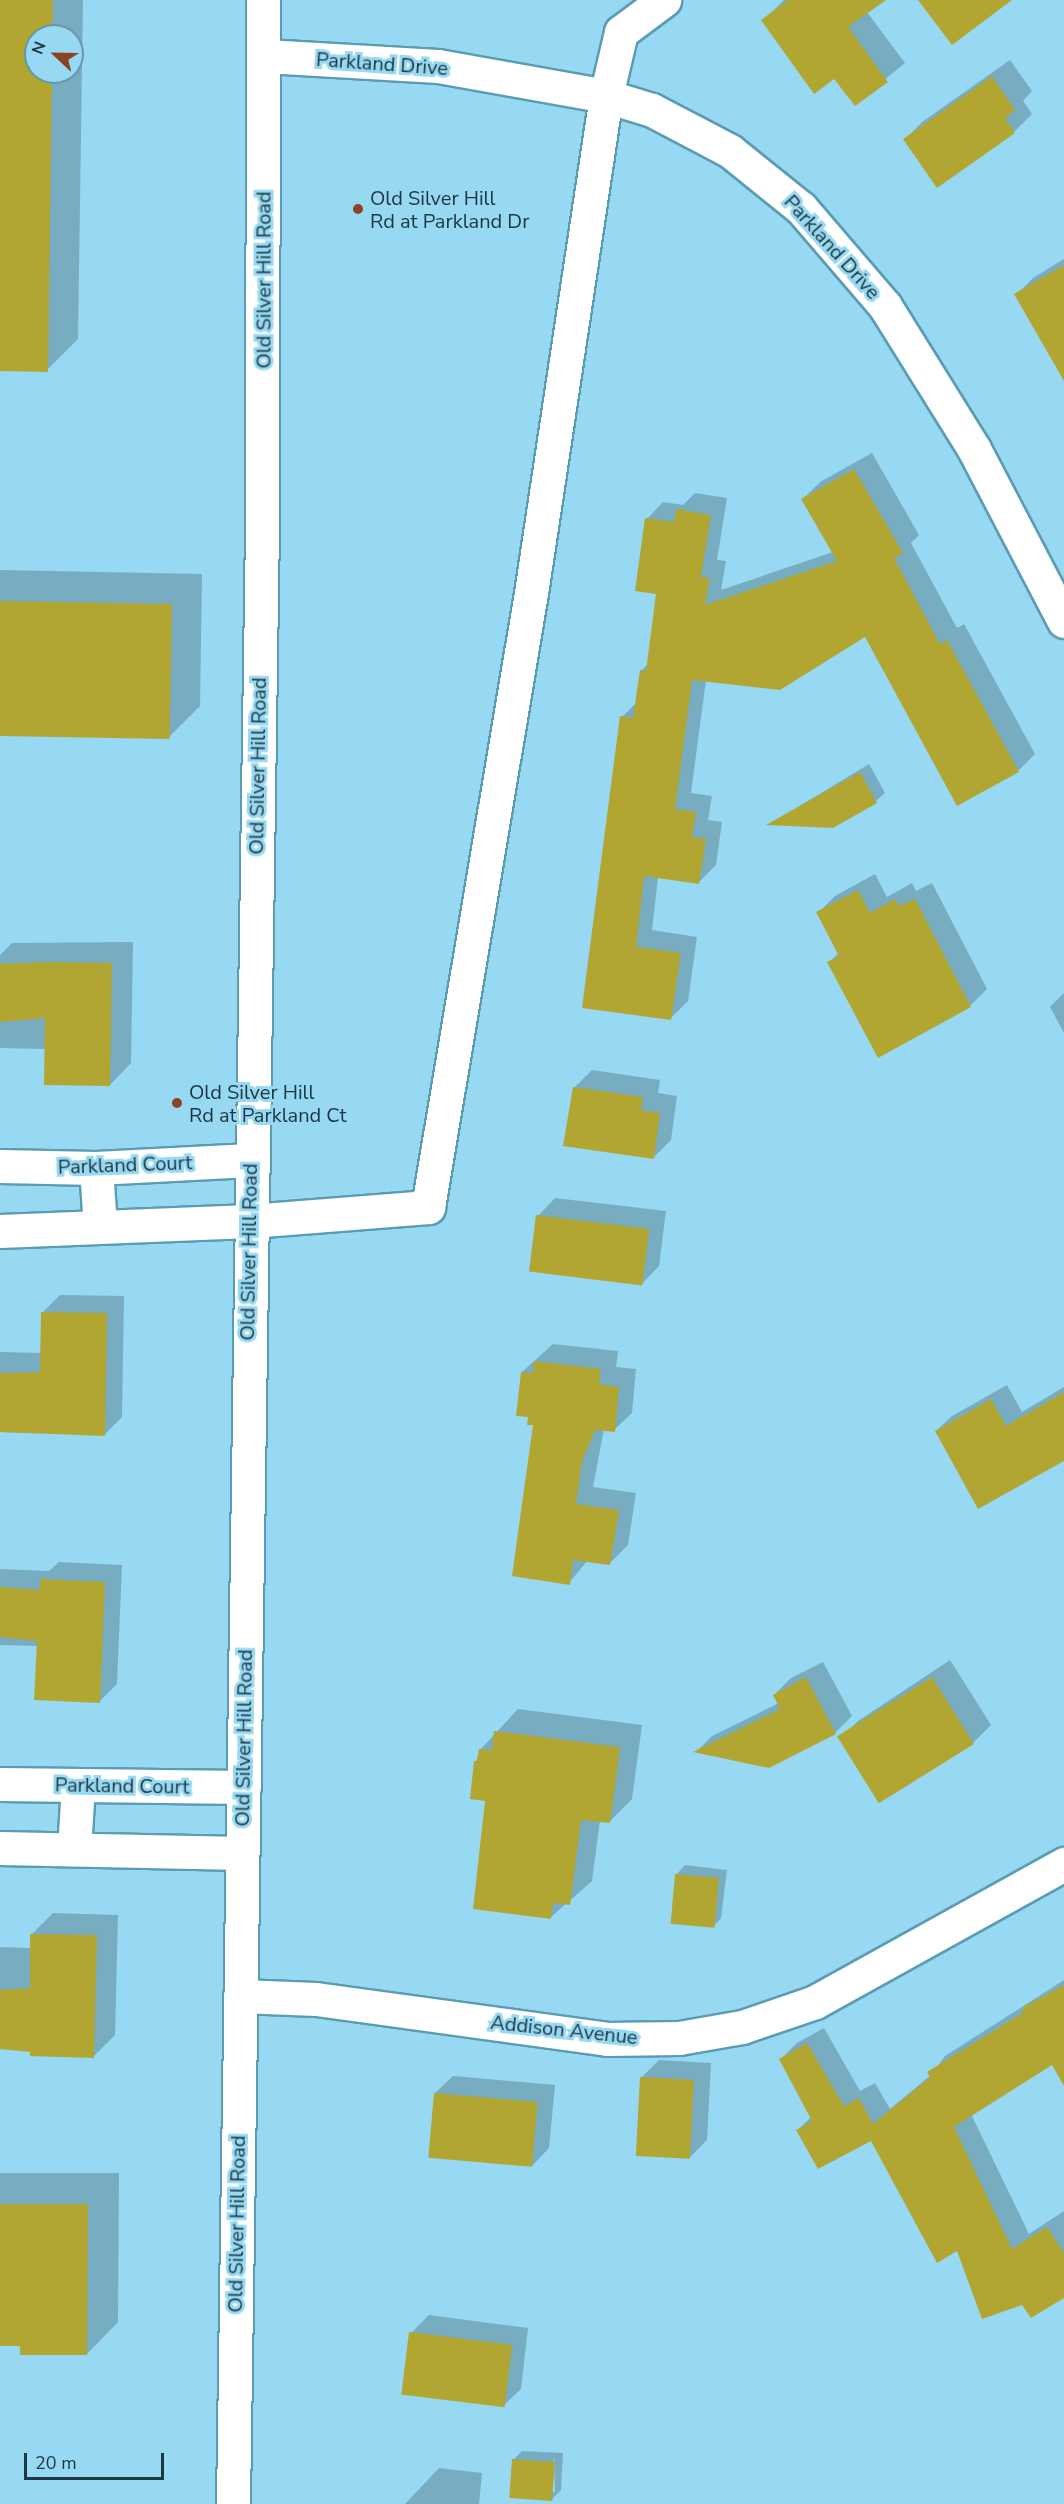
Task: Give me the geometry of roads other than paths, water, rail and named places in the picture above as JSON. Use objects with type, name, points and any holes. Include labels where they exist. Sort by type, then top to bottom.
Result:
[{"type":"street","name":"Old Silver Hill Road","points":[[233,2504],[244,1786],[250,1160],[262,542],[265,56],[263,0]]},
{"type":"street","points":[[0,1231],[250,1221],[428,1207],[531,592],[606,96],[621,32],[664,0]]},
{"type":"street","name":"Parkland Drive","points":[[265,56],[438,66],[606,96],[652,110],[730,151],[801,208],[836,246],[885,306],[974,449],[1064,621]]},
{"type":"street","name":"Parkland Court","points":[[0,1166],[96,1168],[250,1160]]},
{"type":"street","points":[[96,1168],[100,1227]]},
{"type":"street","name":"Parkland Court","points":[[0,1784],[244,1786]]},
{"type":"street","points":[[74,1850],[78,1785]]},
{"type":"street","points":[[0,1848],[243,1853]]},
{"type":"street","name":"Addison Avenue","points":[[240,1996],[316,1999],[607,2040],[679,2038],[742,2027],[815,2002],[1064,1864]]},
{"type":"place","name":"Old Silver Hill Rd at Parkland Dr","points":[[358,209]]},
{"type":"place","name":"Old Silver Hill Rd at Parkland Ct","points":[[177,1103]]}]
